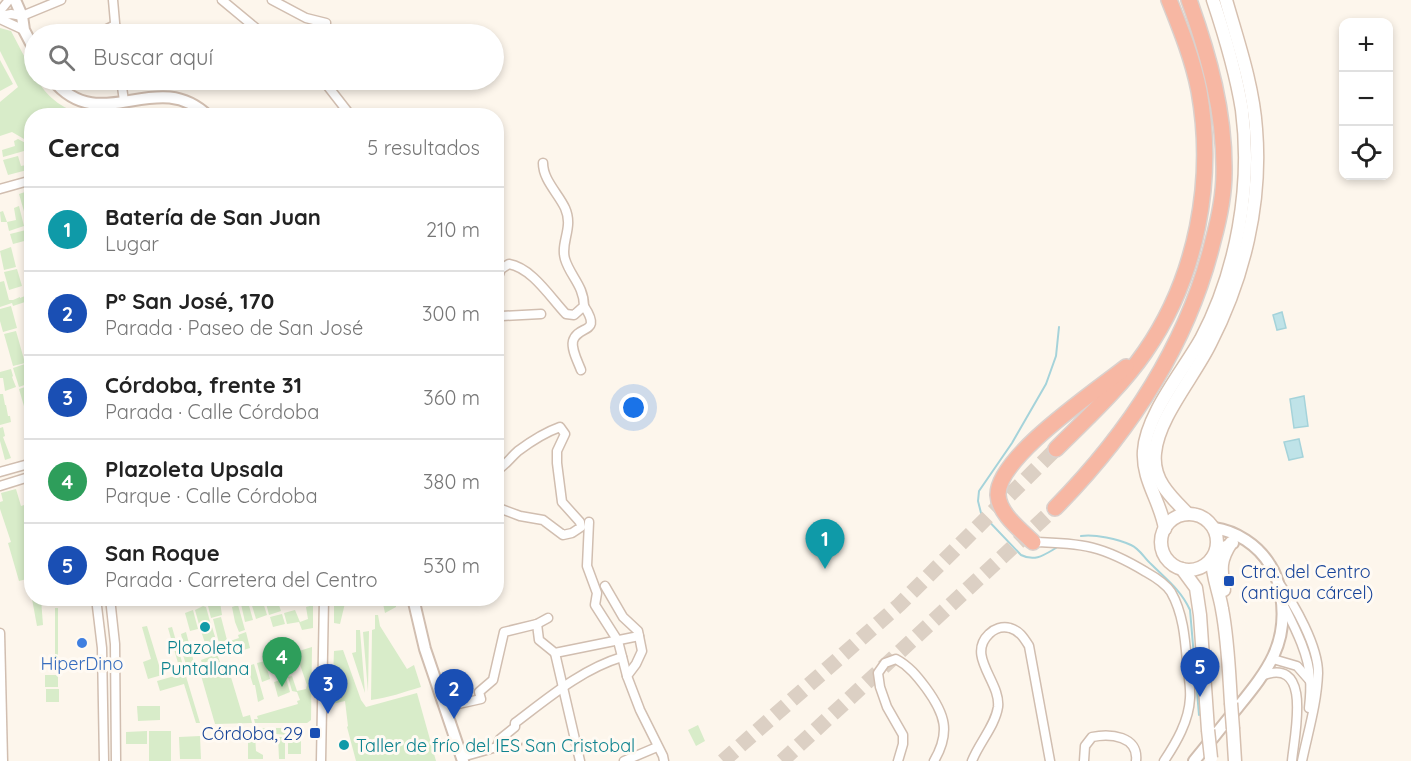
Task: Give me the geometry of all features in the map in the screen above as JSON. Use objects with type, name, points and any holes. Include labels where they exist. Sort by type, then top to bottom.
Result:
[{"type":"highway","points":[[1056,449],[1119,386],[1144,353],[1161,327],[1179,291],[1191,255],[1200,216],[1204,176],[1203,124],[1198,89],[1186,43],[1169,0]]},
{"type":"highway","points":[[1055,508],[1088,475],[1141,406],[1197,299],[1209,259],[1218,220],[1224,174],[1222,121],[1215,82],[1189,0]]},
{"type":"highway","points":[[1033,542],[1008,516],[1000,503],[998,494],[1006,472],[1018,456],[1039,436],[1144,353]]},
{"type":"main road","points":[[1213,0],[1230,50],[1242,110],[1245,173],[1241,219],[1227,275],[1202,336],[1154,418],[1145,438],[1144,465],[1150,486],[1163,515],[1164,553],[1175,566],[1182,569],[1199,568],[1214,554]]},
{"type":"main road","points":[[1188,514],[1169,495],[1155,469],[1158,438],[1162,425],[1199,366],[1221,323],[1237,282],[1247,247],[1254,207],[1256,128],[1240,50],[1226,0]]},
{"type":"main road","points":[[1165,529],[1175,519],[1188,514],[1207,520],[1214,528],[1217,539],[1212,573],[1222,609],[1235,761]]},
{"type":"main road","points":[[1222,609],[1224,597],[1222,558],[1231,543]]},
{"type":"main road","points":[[1182,569],[1196,588],[1211,760]]},
{"type":"street","points":[[0,11],[9,0]]},
{"type":"street","points":[[15,0],[22,16],[24,30]]},
{"type":"street","points":[[0,18],[11,14],[22,16],[61,0]]},
{"type":"street","points":[[113,0],[115,24]]},
{"type":"street","points":[[222,0],[251,24]]},
{"type":"street","points":[[272,0],[306,18],[326,23]]},
{"type":"street","points":[[0,18],[24,30]]},
{"type":"street","points":[[61,90],[87,103],[110,104],[157,96],[173,97],[199,108]]},
{"type":"street","points":[[122,90],[124,101]]},
{"type":"street","points":[[331,90],[345,108]]},
{"type":"street","points":[[543,163],[543,171],[565,208],[569,232],[564,248],[565,259],[582,289],[584,306],[592,321],[589,327],[573,341],[581,370]]},
{"type":"street","points":[[0,189],[24,182]]},
{"type":"street","points":[[504,267],[509,264],[528,272],[566,314],[574,315],[584,306]]},
{"type":"street","points":[[504,316],[541,314]]},
{"type":"street","points":[[504,466],[516,452],[560,427],[565,434],[557,451],[556,463],[562,502],[580,522],[581,527],[572,533],[562,535],[543,520],[520,516],[504,510]]},
{"type":"street","points":[[0,472],[24,465]]},
{"type":"street","points":[[0,486],[24,478]]},
{"type":"street","points":[[590,522],[587,566],[597,593],[595,605],[618,641],[627,676],[640,710],[664,761]]},
{"type":"street","points":[[1194,761],[1264,675],[1273,659],[1283,625],[1278,582],[1263,554],[1251,543],[1214,528]]},
{"type":"street","points":[[1033,542],[1073,543],[1099,548],[1126,560],[1169,589],[1179,609],[1185,638],[1191,698],[1187,717],[1174,746],[1164,761]]},
{"type":"street","points":[[1214,554],[1231,543],[1251,543]]},
{"type":"street","points":[[1278,582],[1289,596],[1310,640],[1318,670],[1316,696],[1302,761]]},
{"type":"street","points":[[605,586],[623,617],[638,632],[639,636],[642,651],[627,676]]},
{"type":"street","points":[[1282,603],[1292,621],[1309,666],[1308,728]]},
{"type":"street","points":[[97,606],[102,648],[104,761]]},
{"type":"street","points":[[111,606],[116,644],[116,761]]},
{"type":"street","points":[[321,761],[324,606]]},
{"type":"street","points":[[414,606],[418,626],[463,759],[497,747],[518,744]]},
{"type":"street","points":[[445,707],[481,699],[479,692],[493,680],[504,632],[537,624],[549,618]]},
{"type":"street","points":[[537,624],[539,640],[555,653],[580,761]]},
{"type":"street","points":[[972,761],[993,722],[998,705],[994,685],[982,664],[980,650],[986,636],[995,629],[1009,628],[1022,635],[1029,646],[1050,761]]},
{"type":"street","points":[[0,633],[3,761]]},
{"type":"street","points":[[555,653],[639,636]]},
{"type":"street","points":[[497,747],[500,739],[515,728],[515,723],[563,688],[598,665],[622,657]]},
{"type":"street","points":[[898,761],[903,735],[884,697],[878,673],[885,663],[896,659],[908,665],[939,706],[944,720],[944,740],[934,761]]},
{"type":"street","points":[[1273,659],[1297,666],[1310,680],[1316,696]]},
{"type":"street","points":[[1264,675],[1278,673],[1288,675],[1294,682],[1297,695],[1292,761]]},
{"type":"street","points":[[1084,761],[1085,746],[1092,737],[1103,735],[1124,739],[1133,744],[1137,754],[1136,761]]},
{"type":"street","points":[[625,761],[657,747]]},
{"type":"green space","points":[[0,28],[11,31],[24,56],[24,90],[45,90],[54,100],[67,108],[24,108],[24,139],[12,132],[0,136],[0,102],[18,87],[0,51]]},
{"type":"green space","points":[[0,60],[13,84],[0,91]]},
{"type":"green space","points":[[18,139],[24,142],[24,151],[3,157],[2,150],[15,146],[14,141]]},
{"type":"green space","points":[[18,156],[21,166],[24,165],[24,171],[8,175],[3,160]]},
{"type":"green space","points":[[24,192],[24,212],[19,194]]},
{"type":"green space","points":[[19,206],[24,226],[9,231],[7,222],[16,220],[14,208]]},
{"type":"green space","points":[[3,211],[7,222],[1,222],[0,212]]},
{"type":"green space","points":[[24,230],[24,241],[13,244],[10,234]]},
{"type":"green space","points":[[11,247],[16,267],[4,270],[0,251]]},
{"type":"green space","points":[[17,269],[22,286],[9,290],[4,272]]},
{"type":"green space","points":[[4,281],[9,300],[24,296],[24,302],[0,307],[0,282]]},
{"type":"green space","points":[[11,306],[17,328],[3,332],[0,309]]},
{"type":"green space","points":[[16,331],[24,363],[13,366],[4,334]]},
{"type":"green space","points":[[24,364],[24,385],[19,387],[13,368]]},
{"type":"green space","points":[[11,369],[16,387],[5,391],[0,372]]},
{"type":"green space","points":[[24,387],[24,406],[19,389]]},
{"type":"green space","points":[[0,394],[3,394],[11,422],[0,425]]},
{"type":"green space","points":[[3,427],[5,436],[3,437],[11,458],[5,460],[0,441],[0,428]]},
{"type":"green space","points":[[16,489],[21,506],[24,505],[24,580],[19,581],[8,543],[11,542],[0,509],[0,502],[3,501],[1,493]]},
{"type":"green space","points":[[33,606],[42,606],[43,625],[37,626]]},
{"type":"green space","points":[[208,606],[221,606],[222,615],[211,618]]},
{"type":"green space","points":[[238,606],[245,630],[239,632],[232,607]]},
{"type":"green space","points":[[241,606],[249,606],[253,620],[245,622]]},
{"type":"green space","points":[[252,606],[264,606],[267,615],[256,619]]},
{"type":"green space","points":[[267,606],[279,606],[281,611],[269,615]]},
{"type":"green space","points":[[313,606],[313,628],[302,630],[299,622],[287,624],[284,613],[295,610],[300,622],[308,619],[306,607]]},
{"type":"green space","points":[[334,606],[344,606],[340,624],[334,623]]},
{"type":"green space","points":[[384,606],[396,606],[396,607],[385,613]]},
{"type":"green space","points":[[206,607],[211,625],[200,628],[195,610]]},
{"type":"green space","points":[[55,608],[58,608],[58,658],[55,658]]},
{"type":"green space","points":[[193,610],[198,629],[190,631],[185,613]]},
{"type":"green space","points":[[282,614],[285,624],[273,627],[270,617]]},
{"type":"green space","points":[[375,615],[378,615],[380,626],[407,669],[414,665],[421,687],[371,700],[372,630],[375,629]]},
{"type":"green space","points":[[221,617],[227,640],[219,643],[213,619]]},
{"type":"green space","points":[[147,626],[162,675],[148,679],[143,662],[151,659],[142,627]]},
{"type":"green space","points":[[172,627],[184,669],[180,670],[168,628]]},
{"type":"green space","points":[[212,627],[217,643],[208,647],[201,631]]},
{"type":"green space","points":[[356,630],[360,630],[365,693],[352,653],[356,652]]},
{"type":"green space","points":[[369,631],[368,691],[368,692],[363,632]]},
{"type":"green space","points":[[186,632],[195,666],[187,668],[180,645],[183,643],[181,634]]},
{"type":"green space","points":[[246,632],[250,648],[230,654],[230,650],[233,649],[230,641]]},
{"type":"green space","points":[[312,647],[311,720],[307,723],[255,723],[254,719],[258,719],[257,716],[298,704],[297,701],[300,700],[297,692],[292,691],[288,677],[292,676],[297,691],[306,689],[307,685],[299,662],[292,663],[289,654]]},
{"type":"green space","points":[[343,650],[361,700],[366,707],[417,693],[436,761],[356,761],[347,727],[345,701],[332,704],[334,651]]},
{"type":"green space","points":[[217,654],[220,662],[203,667],[201,660]]},
{"type":"green space","points":[[265,661],[270,679],[262,682],[257,663]]},
{"type":"green space","points":[[227,664],[243,717],[250,715],[252,723],[215,724],[200,672]]},
{"type":"green space","points":[[254,664],[264,699],[258,702],[255,685],[250,675],[245,676],[242,668]]},
{"type":"green space","points":[[185,673],[200,723],[196,723],[184,684],[160,691],[157,681]]},
{"type":"green space","points":[[45,675],[58,675],[58,687],[45,687]]},
{"type":"green space","points":[[286,678],[290,692],[278,697],[274,682]]},
{"type":"green space","points":[[46,689],[59,689],[59,702],[46,702]]},
{"type":"green space","points":[[137,706],[160,706],[160,720],[138,721]]},
{"type":"green space","points":[[698,725],[705,741],[696,746],[688,730]]},
{"type":"green space","points":[[271,728],[271,735],[255,735],[256,751],[263,755],[263,759],[248,759],[248,729]]},
{"type":"green space","points":[[276,728],[300,728],[296,736],[300,738],[301,736],[301,754],[288,754],[288,735],[276,734]]},
{"type":"green space","points":[[147,731],[147,744],[126,744],[126,732]]},
{"type":"green space","points":[[149,731],[171,731],[171,761],[149,761]]},
{"type":"green space","points":[[200,736],[201,759],[180,759],[179,737]]},
{"type":"green space","points":[[278,737],[285,737],[285,759],[279,759]]},
{"type":"water","points":[[1282,312],[1286,328],[1277,330],[1273,315]]},
{"type":"water","points":[[1304,396],[1308,426],[1294,428],[1290,399]]},
{"type":"water","points":[[1299,439],[1303,457],[1289,460],[1284,442]]},
{"type":"waterway","points":[[1056,548],[1035,558],[1021,555],[981,513],[978,501],[979,491],[1012,443],[1046,384],[1056,356],[1059,327]]},
{"type":"waterway","points":[[1081,536],[1106,538],[1134,547],[1182,596],[1190,610],[1199,715]]},
{"type":"tunnel","points":[[723,761],[899,605],[1056,449]]},
{"type":"tunnel","points":[[782,761],[1055,508]]},
{"type":"place","name":"Batería de San Juan","points":[[825,569]]},
{"type":"place","name":"Ctra. del Centro (antigua cárcel)","points":[[1229,581]]},
{"type":"place","name":"Plazoleta Puntallana","points":[[205,627]]},
{"type":"place","name":"HiperDino","points":[[82,643]]},
{"type":"place","name":"Plazoleta Upsala","points":[[282,687]]},
{"type":"place","name":"San Roque","points":[[1200,697]]},
{"type":"place","name":"Córdoba, frente 31","points":[[328,714]]},
{"type":"place","name":"Pº San José, 170","points":[[454,719]]},
{"type":"place","name":"Córdoba, 29","points":[[315,733]]},
{"type":"place","name":"Taller de frío del IES San Cristobal","points":[[344,745]]}]
